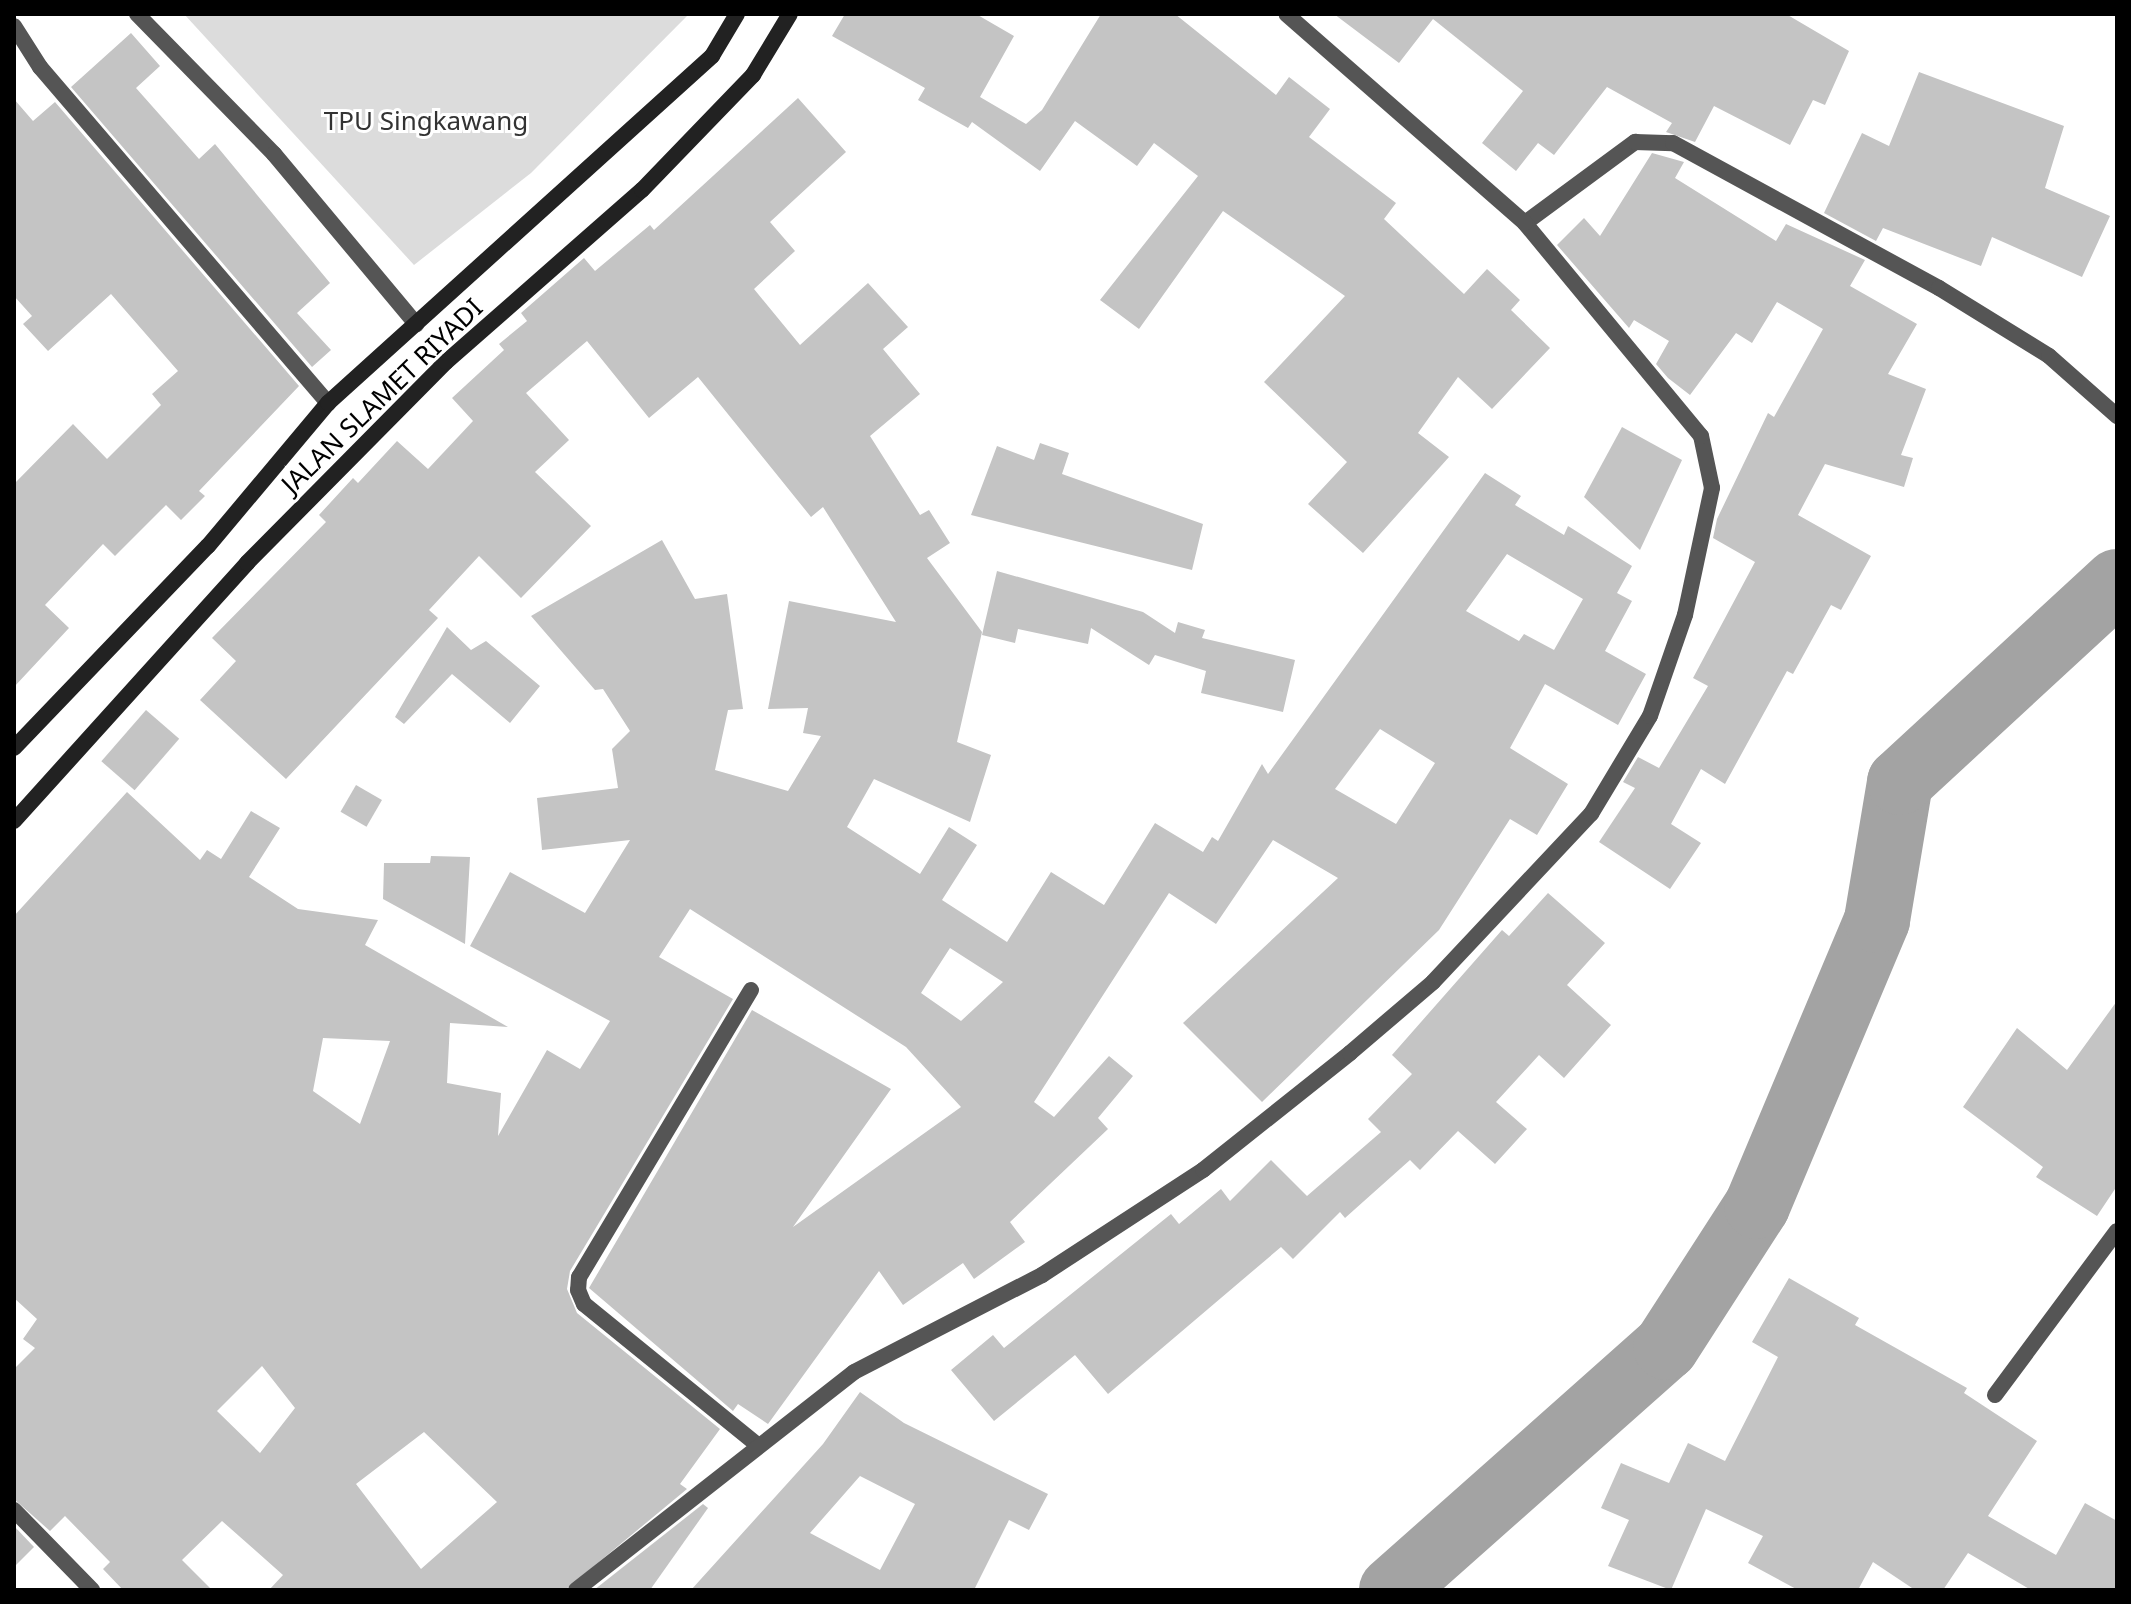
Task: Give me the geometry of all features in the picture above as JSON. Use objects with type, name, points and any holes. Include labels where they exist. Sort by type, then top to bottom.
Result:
[{"type":"main road","name":"JALAN SLAMET RIYADI","points":[[17,739],[208,546],[328,403],[712,56],[737,14]]},
{"type":"main road","name":"JALAN SLAMET RIYADI","points":[[14,821],[247,563],[446,362],[642,190],[753,75],[790,14]]},
{"type":"street","points":[[137,14],[274,154],[416,324]]},
{"type":"street","points":[[576,1590],[854,1372],[1042,1275],[1203,1170],[1433,982],[1591,814],[1624,763],[1685,615],[1712,488],[1709,457],[1701,436],[1525,223],[1286,14]]},
{"type":"street","points":[[14,26],[40,67],[328,403]]},
{"type":"street","points":[[1525,223],[1635,142],[1673,143],[1964,303],[2049,356],[2117,416]]},
{"type":"street","points":[[751,990],[579,1277],[578,1290],[584,1304],[759,1446]]},
{"type":"street","points":[[1995,1395],[2117,1231]]},
{"type":"street","points":[[14,1510],[92,1590]]},
{"type":"green space","name":"TPU Singkawang","points":[[184,14],[689,14],[531,173],[414,265]]},
{"type":"building","points":[[845,14],[976,14],[1014,36],[980,97],[1026,124],[1042,110],[1101,14],[1175,14],[1276,95],[1289,77],[1330,109],[1309,137],[1396,203],[1384,219],[1464,294],[1487,269],[1520,300],[1511,310],[1550,348],[1492,409],[1458,377],[1418,433],[1449,457],[1363,553],[1308,504],[1347,462],[1264,382],[1345,296],[1223,211],[1139,329],[1100,300],[1198,176],[1154,143],[1137,166],[1075,121],[1040,171],[972,122],[968,128],[918,100],[925,88],[832,36]]},
{"type":"building","points":[[1334,14],[1786,14],[1849,51],[1825,105],[1813,100],[1790,145],[1714,106],[1695,142],[1666,132],[1672,123],[1607,87],[1554,155],[1538,143],[1516,171],[1482,143],[1523,91],[1433,19],[1399,63]]},
{"type":"building","points":[[131,33],[160,66],[136,88],[199,159],[215,144],[330,283],[297,313],[331,350],[312,367],[71,87]]},
{"type":"building","points":[[1919,72],[2064,126],[2045,188],[2110,216],[2082,277],[1992,237],[1981,266],[1883,228],[1876,241],[1824,213],[1862,133],[1889,146]]},
{"type":"building","points":[[798,98],[846,152],[770,222],[795,251],[754,289],[800,345],[868,283],[908,327],[883,349],[920,394],[870,436],[920,515],[929,510],[950,543],[927,558],[982,632],[957,742],[991,755],[970,822],[874,779],[847,827],[920,874],[949,827],[977,845],[942,900],[1007,942],[1051,872],[1104,905],[1155,823],[1203,852],[1212,837],[1218,841],[1262,764],[1268,774],[1485,473],[1521,496],[1515,505],[1564,535],[1568,526],[1632,566],[1617,593],[1632,601],[1605,651],[1646,674],[1618,725],[1545,684],[1510,748],[1568,784],[1537,835],[1510,819],[1439,930],[1262,1102],[1183,1023],[1338,878],[1273,840],[1216,924],[1169,893],[1034,1102],[1054,1117],[1109,1056],[1133,1076],[1098,1118],[1108,1129],[1010,1222],[1025,1242],[974,1279],[963,1263],[903,1305],[879,1271],[768,1424],[738,1404],[733,1411],[589,1288],[752,1010],[891,1089],[793,1227],[961,1107],[906,1047],[690,909],[659,957],[733,999],[570,1271],[567,1289],[577,1313],[720,1429],[680,1484],[687,1489],[565,1590],[269,1590],[283,1575],[222,1521],[182,1560],[212,1590],[123,1590],[103,1569],[110,1562],[65,1516],[50,1531],[14,1499],[14,1369],[35,1348],[23,1339],[37,1319],[14,1298],[14,916],[127,792],[200,860],[207,850],[221,859],[251,811],[280,828],[249,877],[298,909],[378,920],[365,945],[508,1027],[450,1023],[447,1083],[501,1093],[498,1136],[547,1050],[580,1069],[610,1021],[470,946],[510,872],[585,913],[630,840],[542,850],[537,798],[618,788],[612,749],[630,731],[603,689],[595,690],[531,616],[662,540],[695,599],[727,594],[743,709],[728,710],[715,770],[788,791],[821,736],[803,733],[808,708],[768,709],[789,601],[896,622],[823,507],[811,517],[698,377],[649,418],[587,341],[526,393],[569,440],[535,472],[591,526],[521,598],[479,556],[429,610],[438,618],[286,779],[200,700],[236,661],[212,638],[326,522],[319,515],[353,478],[358,483],[397,441],[428,469],[473,421],[452,398],[504,350],[499,344],[527,321],[521,313],[584,258],[595,271],[650,225],[654,230]],"holes":[[[1507,554],[1583,599],[1554,650],[1524,634],[1519,641],[1466,611]],[[1380,729],[1435,763],[1396,824],[1335,789]],[[950,948],[1003,982],[961,1021],[921,993]],[[323,1038],[390,1041],[360,1124],[313,1091]],[[262,1366],[295,1408],[260,1453],[217,1411]],[[424,1432],[497,1502],[421,1569],[356,1484]]]},
{"type":"building","points":[[14,99],[33,121],[55,102],[299,386],[199,491],[205,496],[181,520],[166,505],[115,556],[103,544],[45,605],[69,628],[14,687],[14,484],[73,424],[107,459],[161,405],[152,394],[178,371],[111,294],[48,351],[23,324],[32,316],[14,296]]},
{"type":"building","points":[[1652,153],[1684,162],[1675,178],[1776,241],[1786,224],[1865,260],[1850,286],[1917,324],[1888,374],[1926,389],[1901,455],[1913,458],[1904,487],[1825,464],[1798,515],[1871,556],[1841,610],[1831,605],[1793,674],[1787,671],[1725,784],[1701,769],[1671,824],[1701,843],[1670,889],[1599,842],[1635,788],[1623,782],[1638,757],[1659,768],[1708,686],[1693,678],[1755,562],[1713,538],[1717,519],[1768,413],[1774,417],[1823,329],[1777,302],[1752,343],[1736,333],[1690,395],[1668,378],[1656,364],[1669,341],[1634,320],[1629,328],[1557,245],[1584,218],[1600,236]]},
{"type":"building","points":[[1622,427],[1682,460],[1640,550],[1584,497]]},
{"type":"building","points":[[1040,443],[1069,453],[1062,474],[1203,524],[1192,570],[971,515],[997,446],[1034,460]]},
{"type":"building","points":[[997,571],[1143,612],[1175,633],[1178,622],[1205,630],[1202,638],[1295,660],[1283,712],[1201,693],[1206,671],[1155,655],[1149,665],[1091,628],[1088,644],[1018,629],[1015,643],[982,635]]},
{"type":"building","points":[[447,627],[471,650],[486,641],[540,686],[510,723],[452,674],[404,724],[395,717]]},
{"type":"building","points":[[146,710],[179,739],[135,790],[101,761]]},
{"type":"building","points":[[356,785],[382,800],[366,827],[340,812]]},
{"type":"building","points":[[431,856],[470,857],[465,944],[383,899],[384,863],[430,863]]},
{"type":"building","points":[[1548,893],[1605,943],[1567,985],[1611,1025],[1564,1078],[1539,1055],[1496,1102],[1527,1129],[1495,1164],[1458,1131],[1420,1170],[1410,1160],[1345,1218],[1340,1212],[1293,1259],[1281,1247],[1108,1394],[1075,1355],[994,1421],[951,1370],[993,1335],[1004,1348],[1171,1214],[1179,1224],[1221,1189],[1230,1201],[1271,1160],[1307,1196],[1381,1132],[1368,1119],[1412,1074],[1392,1055],[1502,930],[1509,936]]},
{"type":"building","points":[[2117,1001],[2117,1186],[2097,1216],[2036,1177],[2043,1167],[1963,1107],[2017,1028],[2067,1070]]},
{"type":"building","points":[[1789,1278],[1859,1318],[1855,1325],[1967,1388],[1964,1393],[2037,1441],[1988,1516],[2056,1555],[2085,1503],[2117,1521],[2117,1590],[2031,1590],[1968,1553],[1943,1590],[1915,1590],[1873,1562],[1858,1590],[1798,1590],[1748,1563],[1763,1536],[1706,1509],[1671,1590],[1608,1566],[1629,1520],[1601,1508],[1621,1463],[1669,1483],[1688,1443],[1725,1461],[1778,1357],[1752,1342]]},
{"type":"building","points":[[860,1392],[904,1423],[1048,1494],[1029,1530],[1009,1520],[974,1590],[691,1590],[823,1444]],"holes":[[[860,1476],[915,1504],[880,1570],[810,1533]]]},
{"type":"building","points":[[703,1504],[708,1508],[650,1590],[594,1590]]},
{"type":"building","points":[[14,1526],[34,1547],[14,1567]]},
{"type":"waterway","points":[[1392,1590],[1666,1347],[1757,1206],[1877,920],[1900,782],[2117,582]]}]
